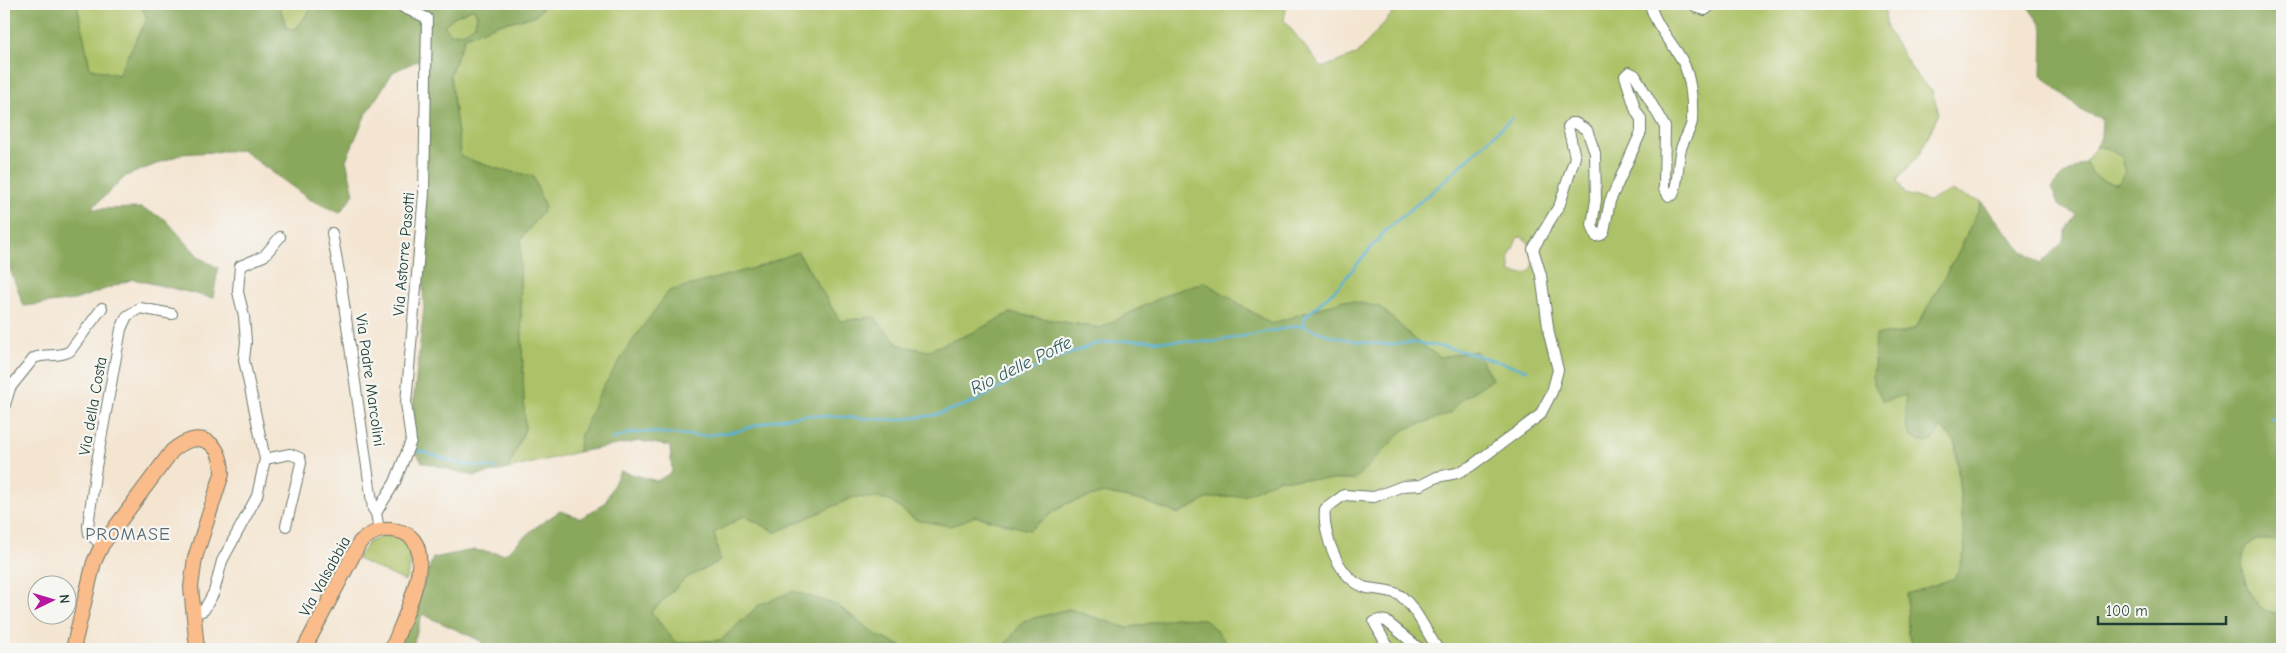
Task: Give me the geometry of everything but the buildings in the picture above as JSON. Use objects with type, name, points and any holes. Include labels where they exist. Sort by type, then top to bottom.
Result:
[{"type":"main road","points":[[73,649],[94,562],[102,545],[172,451],[180,444],[195,439],[210,443],[219,451],[222,474],[195,558],[191,588],[197,649]]},
{"type":"main road","points":[[379,530],[401,531],[411,537],[418,547],[421,560],[420,574],[392,649]]},
{"type":"main road","name":"Via Valsabbia","points":[[304,649],[360,542],[379,530]]},
{"type":"street","name":"Via Astorre Pasotti","points":[[376,514],[395,482],[411,441],[406,403],[424,193],[427,18],[404,8],[402,4]]},
{"type":"street","points":[[1438,649],[1416,614],[1400,596],[1358,584],[1339,565],[1326,536],[1323,522],[1325,509],[1344,495],[1374,496],[1403,486],[1421,485],[1437,477],[1457,473],[1471,466],[1540,415],[1552,392],[1558,370],[1549,334],[1540,275],[1533,249],[1560,204],[1575,157],[1568,127],[1571,123],[1575,123],[1587,130],[1595,153],[1596,200],[1592,225],[1596,236],[1602,235],[1610,201],[1641,132],[1641,119],[1636,111],[1625,76],[1629,72],[1635,75],[1664,127],[1664,188],[1669,196],[1676,189],[1677,166],[1681,147],[1692,123],[1691,92],[1683,62],[1653,15],[1650,4]]},
{"type":"street","points":[[1693,4],[1705,10],[1708,4]]},
{"type":"street","name":"Via Padre Marcolini","points":[[332,233],[342,283],[374,508],[379,530]]},
{"type":"street","points":[[193,615],[204,610],[214,592],[222,561],[258,496],[265,459],[246,376],[244,360],[245,333],[238,282],[240,266],[264,256],[280,238]]},
{"type":"street","points":[[4,408],[10,388],[34,358],[64,355],[70,352],[102,308]]},
{"type":"street","name":"Via della Costa","points":[[102,545],[89,534],[88,526],[96,467],[121,329],[127,316],[140,308],[172,314]]},
{"type":"street","points":[[265,459],[290,454],[300,458],[301,463],[286,526]]},
{"type":"street","points":[[1389,649],[1374,622],[1386,621],[1420,649]]},
{"type":"green space","points":[[4,4],[77,4],[90,68],[118,75],[147,19],[141,4],[279,4],[286,28],[296,29],[315,4],[546,4],[535,16],[499,24],[465,37],[450,75],[461,157],[498,169],[533,176],[545,208],[521,239],[520,283],[525,429],[508,469],[474,476],[422,462],[409,441],[424,308],[420,235],[424,139],[421,59],[393,72],[365,116],[346,160],[354,194],[340,213],[309,199],[242,150],[182,154],[126,176],[91,209],[141,208],[165,219],[200,258],[218,268],[213,298],[133,279],[75,300],[24,306],[4,254]],"holes":[[[474,9],[477,15],[475,25],[465,32],[450,34],[444,25],[454,17]]]},
{"type":"green space","points":[[77,4],[141,4],[147,19],[118,75],[90,68]]},
{"type":"green space","points":[[279,4],[315,4],[296,29],[287,28]]},
{"type":"green space","points":[[546,4],[1287,4],[1284,20],[1322,68],[1357,54],[1391,15],[1395,4],[1884,4],[1887,29],[1917,77],[1932,91],[1939,113],[1920,154],[1897,180],[1905,194],[1929,201],[1951,191],[1982,202],[1957,255],[1916,328],[1902,333],[1876,335],[1941,427],[1955,442],[1965,552],[1955,578],[1907,594],[1908,634],[1915,649],[1233,649],[1205,619],[1174,618],[1127,628],[1069,609],[1023,621],[1002,649],[908,649],[878,636],[837,605],[759,605],[721,640],[676,643],[651,612],[686,578],[720,561],[714,533],[744,516],[776,532],[854,497],[887,499],[916,520],[951,526],[975,516],[1029,530],[1065,504],[1104,493],[1142,501],[1179,514],[1209,498],[1246,495],[1278,479],[1354,480],[1405,429],[1451,413],[1462,399],[1492,379],[1476,351],[1440,357],[1420,344],[1380,307],[1307,312],[1271,324],[1205,282],[1170,293],[1100,328],[1010,313],[974,332],[927,351],[899,345],[874,317],[840,321],[798,252],[761,266],[581,434],[578,452],[508,469],[525,429],[520,283],[521,239],[545,208],[533,176],[498,169],[461,157],[450,75],[465,37],[499,24],[535,16]],"holes":[[[1522,237],[1528,242],[1533,267],[1529,272],[1522,274],[1511,272],[1510,256],[1517,238]]]},
{"type":"green space","points":[[2026,4],[2282,4],[2282,545],[2262,539],[2249,544],[2243,556],[2243,572],[2248,589],[2256,603],[2268,612],[2282,612],[2282,649],[1915,649],[1908,634],[1907,594],[1955,578],[1965,551],[1956,442],[1941,427],[1932,441],[1926,443],[1911,437],[1906,426],[1906,395],[1883,401],[1873,382],[1876,335],[1902,333],[1916,328],[1957,255],[1982,202],[2019,248],[2040,264],[2062,243],[2066,231],[2077,215],[2058,205],[2052,189],[2059,179],[2085,162],[2094,175],[2107,182],[2118,183],[2126,173],[2122,157],[2107,148],[2096,147],[2101,137],[2102,119],[2081,110],[2042,76],[2043,28]]},
{"type":"green space","points":[[474,9],[477,15],[475,25],[465,32],[450,34],[444,25],[454,17]]},
{"type":"green space","points":[[2096,147],[2107,148],[2122,157],[2126,173],[2118,183],[2107,182],[2098,178],[2088,167],[2085,162]]},
{"type":"green space","points":[[798,252],[840,321],[874,317],[899,345],[927,351],[974,332],[1010,313],[1100,328],[1170,293],[1205,282],[1271,324],[1344,300],[1380,307],[1420,344],[1440,357],[1476,351],[1492,379],[1462,399],[1451,413],[1405,429],[1354,480],[1278,479],[1246,495],[1209,498],[1179,514],[1142,501],[1104,493],[1065,504],[1029,530],[975,516],[951,526],[916,520],[887,499],[854,497],[776,532],[744,516],[714,533],[720,561],[686,578],[651,612],[676,643],[721,640],[759,605],[793,591],[837,605],[878,636],[908,649],[487,649],[479,640],[422,614],[412,649],[399,649],[433,558],[473,550],[505,554],[533,529],[560,511],[581,518],[605,503],[620,471],[657,481],[672,472],[670,446],[640,441],[578,452],[581,435],[601,390],[635,337],[669,291],[761,266]]},
{"type":"green space","points":[[385,536],[402,541],[410,551],[410,564],[405,581],[357,559],[369,542]]},
{"type":"green space","points":[[2257,540],[2271,540],[2282,545],[2282,612],[2272,613],[2263,609],[2255,601],[2245,580],[2243,558],[2245,549]]},
{"type":"green space","points":[[1069,609],[1127,628],[1174,618],[1205,619],[1233,649],[1002,649],[1023,621]]},
{"type":"waterway","points":[[1303,325],[1305,317],[1338,287],[1386,230],[1440,185],[1512,118]]},
{"type":"waterway","name":"Rio delle Poffe","points":[[612,439],[631,433],[648,432],[701,436],[738,431],[778,419],[805,415],[896,420],[935,415],[974,402],[1047,362],[1095,344],[1130,340],[1212,342],[1303,325],[1331,336],[1361,342],[1385,344],[1415,343],[1443,347],[1527,370]]},
{"type":"waterway","points":[[2271,419],[2282,417]]},
{"type":"waterway","name":"Rio delle Poffe","points":[[411,450],[425,452],[460,464],[496,468]]},
{"type":"district","name":"PROMASE","points":[[128,534]]}]
